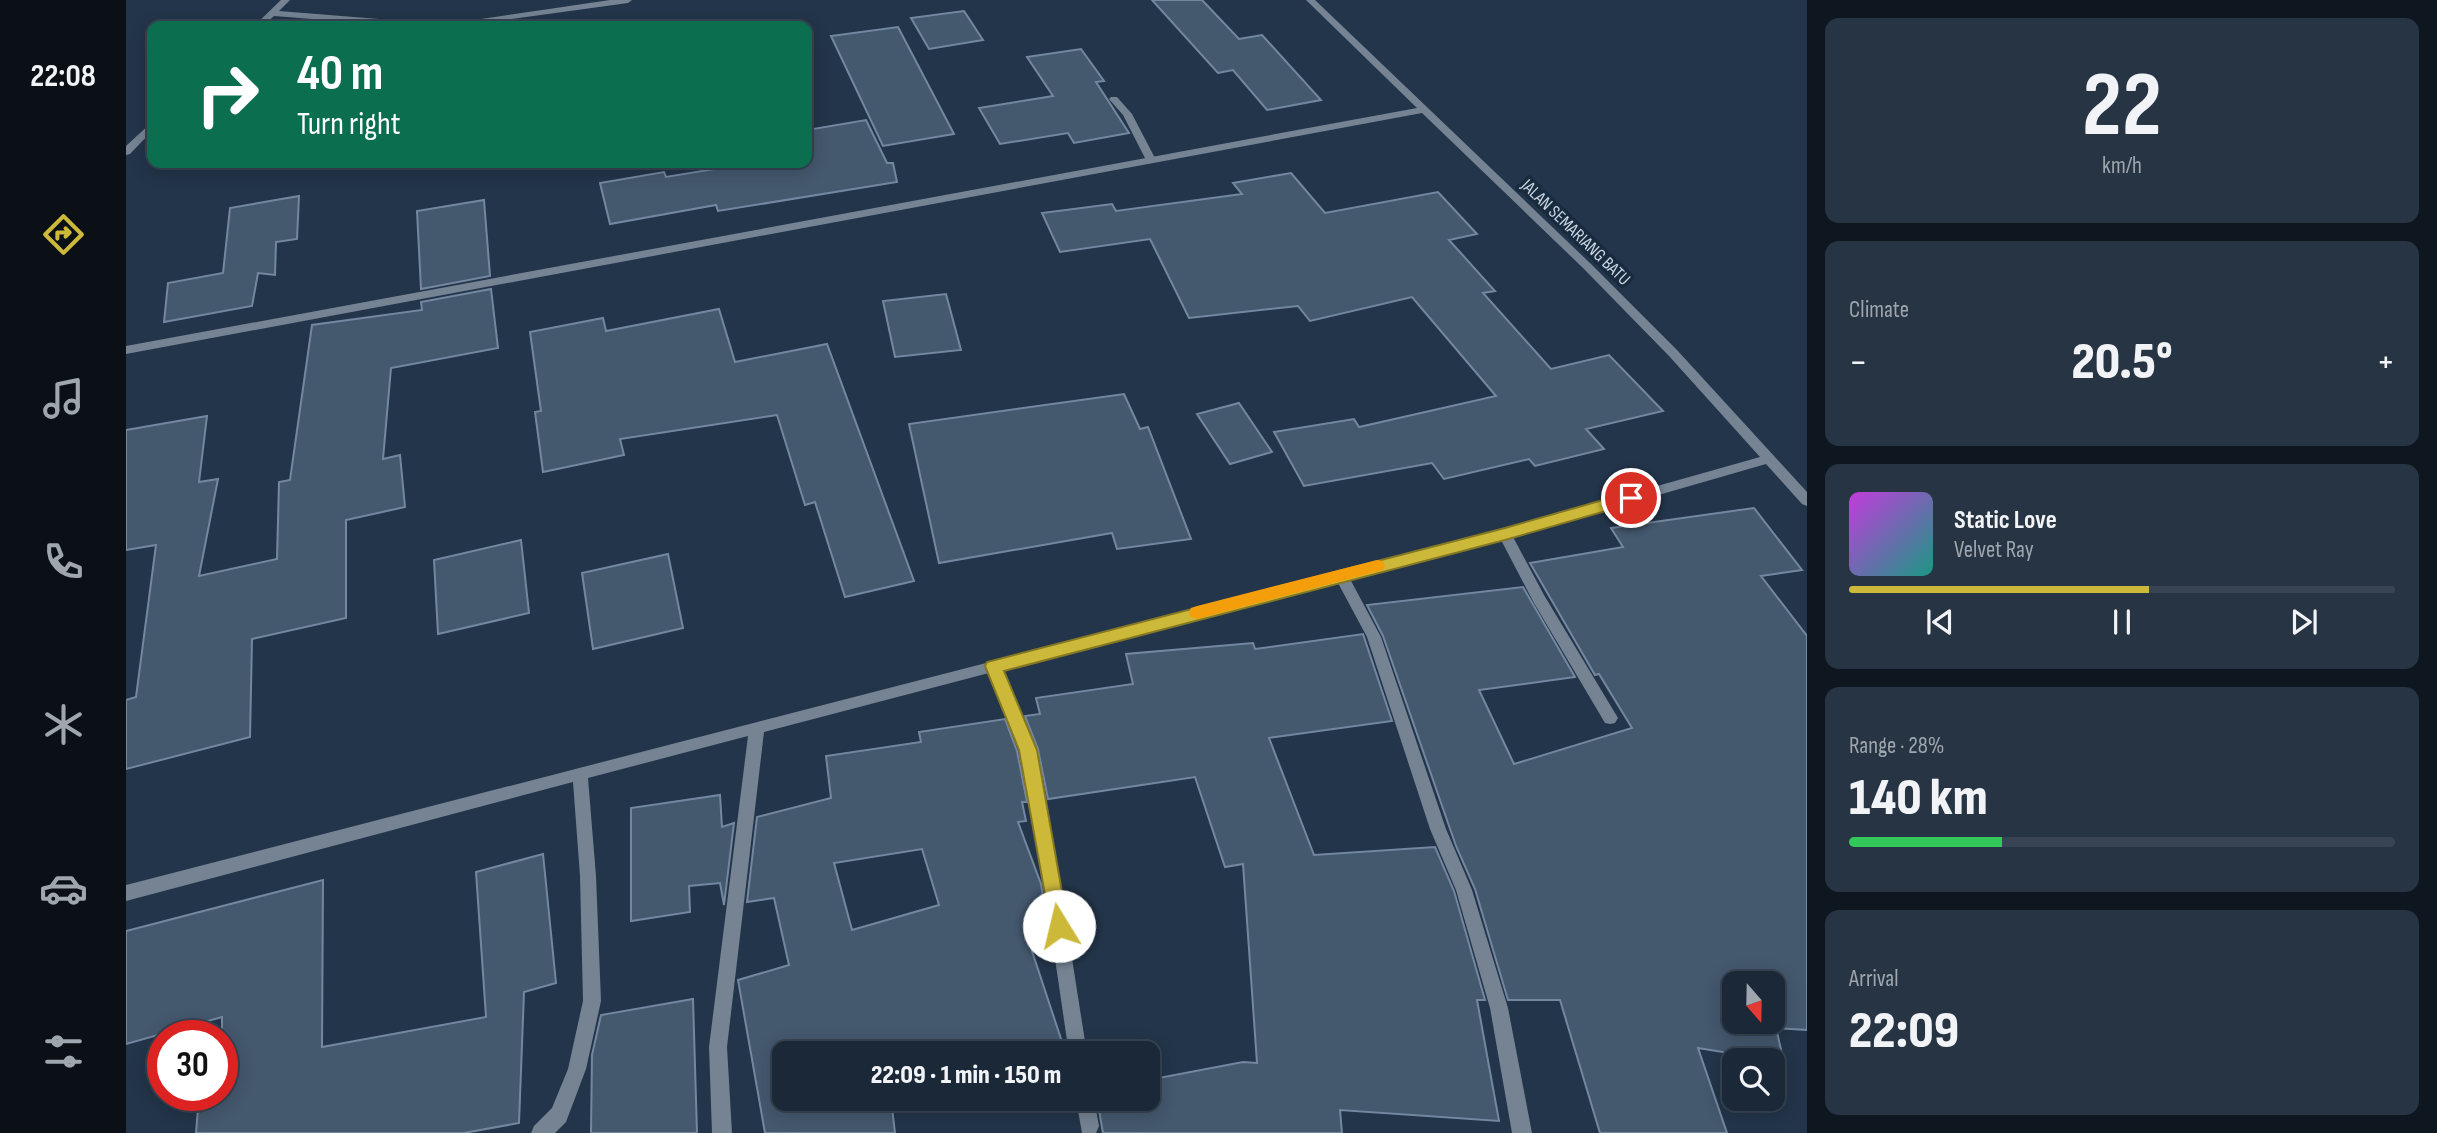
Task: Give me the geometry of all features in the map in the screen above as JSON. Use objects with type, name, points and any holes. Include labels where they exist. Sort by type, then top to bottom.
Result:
[{"type":"street","points":[[264,21],[286,0]]},
{"type":"street","points":[[488,21],[628,0]]},
{"type":"street","name":"JALAN SEMARIANG BATU","points":[[1310,0],[1587,266],[1673,353],[1807,501]]},
{"type":"street","points":[[273,13],[369,21]]},
{"type":"street","points":[[1114,99],[1127,114],[1150,160]]},
{"type":"street","points":[[126,350],[546,275],[1424,110]]},
{"type":"street","points":[[126,152],[147,130]]},
{"type":"street","points":[[126,893],[1505,534],[1769,459]]},
{"type":"street","points":[[1505,534],[1539,598],[1610,718]]},
{"type":"street","points":[[1341,575],[1374,637],[1438,829],[1464,890],[1499,1008],[1522,1133]]},
{"type":"street","points":[[993,666],[1028,750],[1047,850],[1076,1041]]},
{"type":"street","points":[[722,1133],[718,1047],[757,728]]},
{"type":"street","points":[[541,1133],[559,1115],[577,1069],[592,1001],[588,876],[580,773]]},
{"type":"street","points":[[1087,1111],[1089,1126]]},
{"type":"building","points":[[1152,0],[1202,0],[1239,39],[1262,35],[1321,100],[1267,110],[1233,70],[1218,73]]},
{"type":"building","points":[[964,11],[983,40],[929,49],[911,18]]},
{"type":"building","points":[[898,27],[954,134],[883,146],[831,36]]},
{"type":"building","points":[[1081,49],[1104,81],[1096,82],[1129,133],[1074,143],[1068,133],[1000,144],[979,108],[1053,96],[1027,57]]},
{"type":"building","points":[[866,120],[887,163],[893,163],[897,182],[718,211],[716,205],[610,224],[600,183],[664,172],[666,177],[721,168],[812,168],[812,129]]},
{"type":"building","points":[[1291,173],[1325,213],[1438,192],[1477,234],[1449,240],[1495,291],[1483,293],[1551,369],[1609,355],[1663,411],[1586,429],[1604,449],[1535,466],[1529,459],[1444,479],[1432,463],[1304,486],[1274,432],[1354,419],[1359,427],[1496,396],[1412,297],[1310,321],[1298,306],[1189,318],[1150,239],[1060,252],[1042,213],[1112,204],[1116,211],[1242,194],[1233,183]]},
{"type":"building","points":[[299,196],[297,239],[276,242],[275,275],[258,273],[252,306],[164,322],[168,283],[223,273],[230,208]]},
{"type":"building","points":[[484,200],[490,276],[421,289],[417,211]]},
{"type":"building","points":[[491,289],[498,348],[391,368],[383,459],[400,455],[405,507],[346,520],[346,618],[252,639],[250,737],[126,769],[126,700],[136,697],[156,545],[126,550],[126,430],[207,416],[199,482],[218,479],[199,576],[277,559],[279,482],[290,480],[312,325],[422,310],[421,302]]},
{"type":"building","points":[[946,294],[961,350],[895,357],[883,301]]},
{"type":"building","points":[[719,309],[735,362],[827,344],[914,581],[845,597],[815,502],[805,505],[777,415],[620,439],[624,455],[543,472],[535,412],[541,411],[530,332],[603,318],[606,331]]},
{"type":"building","points":[[1124,394],[1140,429],[1148,427],[1191,539],[1117,549],[1112,533],[939,563],[909,424]]},
{"type":"building","points":[[1239,403],[1272,452],[1230,464],[1197,414]]},
{"type":"building","points":[[1754,508],[1802,570],[1761,576],[1807,636],[1807,1030],[1785,1029],[1785,971],[1722,971],[1722,1034],[1777,1034],[1781,1048],[1722,1048],[1722,1052],[1698,1048],[1727,1133],[1600,1133],[1560,1000],[1508,1000],[1475,889],[1456,846],[1383,636],[1367,605],[1523,587],[1575,677],[1479,690],[1514,764],[1632,728],[1599,674],[1595,675],[1530,563],[1623,547],[1611,528]]},
{"type":"building","points":[[521,540],[529,613],[438,634],[434,560]]},
{"type":"building","points":[[668,554],[683,628],[593,649],[582,573]]},
{"type":"building","points":[[1363,634],[1392,721],[1269,738],[1314,855],[1435,847],[1454,891],[1485,1000],[1477,1000],[1499,1121],[1340,1110],[1342,1133],[1103,1133],[1099,1111],[1160,1111],[1160,1078],[1243,1062],[1257,1063],[1243,864],[1225,867],[1195,777],[1048,799],[1038,749],[1025,716],[1040,714],[1036,698],[1133,684],[1126,654],[1253,643],[1255,649]]},
{"type":"building","points":[[1005,719],[1017,751],[1027,802],[1022,802],[1026,821],[1018,822],[1041,884],[1049,933],[1028,939],[1062,1041],[772,1041],[772,1111],[892,1111],[895,1133],[765,1133],[738,980],[789,965],[774,898],[747,902],[757,817],[831,798],[826,756],[921,742],[919,732]],"holes":[[[922,849],[939,905],[852,930],[834,863]]]},
{"type":"building","points":[[720,795],[722,827],[734,823],[724,905],[720,883],[689,886],[690,912],[631,921],[631,808]]},
{"type":"building","points":[[543,854],[556,983],[524,992],[519,1123],[464,1133],[196,1133],[198,1111],[238,1111],[238,1020],[222,1020],[222,1017],[211,1020],[147,1020],[147,1038],[126,1044],[126,931],[323,880],[322,1047],[486,1017],[476,872]]},
{"type":"building","points":[[693,999],[697,1133],[591,1133],[592,1055],[601,1015]]},
{"type":"slow traffic","points":[[1197,613],[1377,566]]},
{"type":"route","points":[[1059,926],[1028,750],[993,666],[1505,534],[1631,498]]}]
